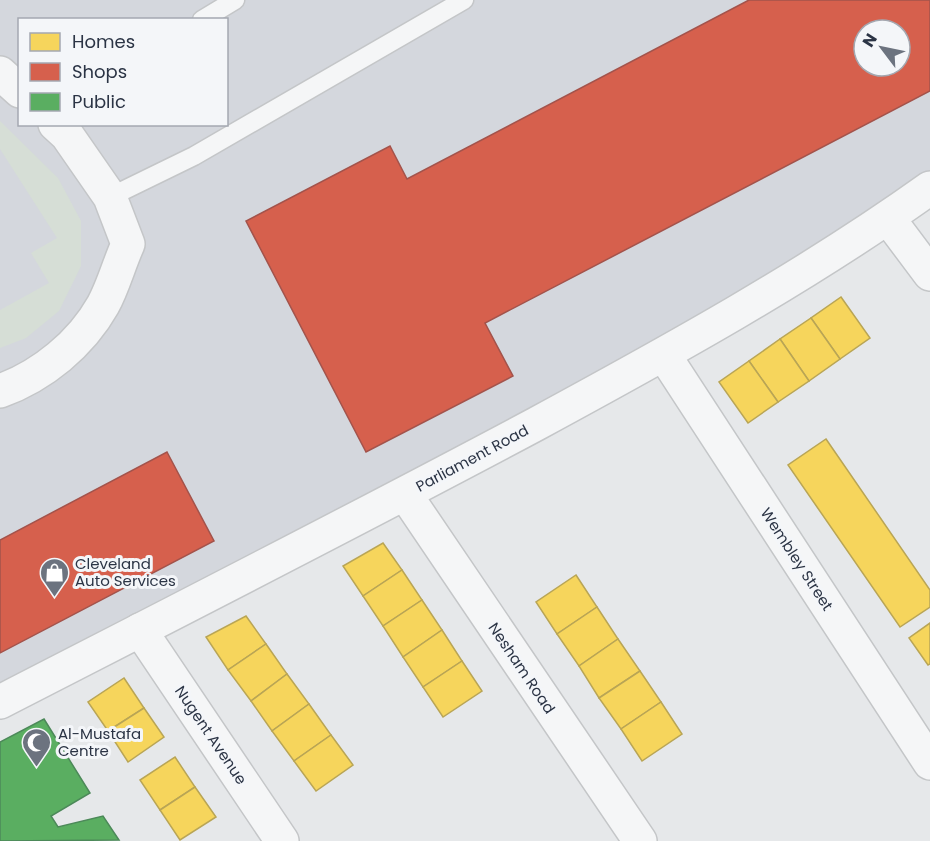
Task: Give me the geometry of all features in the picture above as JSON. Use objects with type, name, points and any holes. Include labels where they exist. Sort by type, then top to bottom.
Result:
[{"type":"street","points":[[0,73],[18,89]]},
{"type":"street","points":[[0,391],[20,383],[71,348],[103,305],[128,244],[110,197],[67,135],[57,126]]},
{"type":"street","name":"Parliament Road","points":[[0,702],[405,494],[664,355],[888,218],[930,188]]},
{"type":"street","points":[[888,218],[930,274]]},
{"type":"street","name":"Wembley Street","points":[[664,355],[930,763]]},
{"type":"street","name":"Nesham Road","points":[[405,494],[640,841]]},
{"type":"street","name":"Nugent Avenue","points":[[140,630],[282,841]]},
{"type":"lane","points":[[205,18],[235,0]]},
{"type":"lane","points":[[110,197],[194,156],[464,0]]},
{"type":"shaded area","points":[[0,0],[930,0],[930,188],[888,218],[0,702]]},
{"type":"shaded area","points":[[0,121],[58,178],[81,221],[81,266],[59,311],[26,338],[0,348],[0,310],[49,283],[31,253],[57,238],[0,149]]},
{"type":"building: Homes","points":[[841,297],[870,338],[840,359],[811,318]]},
{"type":"building: Homes","points":[[811,318],[840,359],[809,381],[780,339]]},
{"type":"building: Homes","points":[[780,339],[809,381],[778,402],[749,361]]},
{"type":"building: Homes","points":[[749,361],[778,402],[748,423],[719,382]]},
{"type":"building: Homes","points":[[826,439],[930,590],[930,607],[900,627],[788,465]]},
{"type":"building: Homes","points":[[383,543],[402,570],[363,596],[343,566]]},
{"type":"building: Homes","points":[[402,570],[422,600],[383,626],[363,596]]},
{"type":"building: Homes","points":[[576,575],[597,607],[557,634],[536,602]]},
{"type":"building: Homes","points":[[422,600],[442,630],[403,657],[383,626]]},
{"type":"building: Homes","points":[[597,607],[618,639],[579,666],[557,634]]},
{"type":"building: Homes","points":[[246,616],[266,644],[228,670],[206,637]]},
{"type":"building: Homes","points":[[930,623],[930,664],[928,665],[909,638]]},
{"type":"building: Homes","points":[[442,630],[462,661],[423,687],[403,657]]},
{"type":"building: Homes","points":[[618,639],[640,671],[599,698],[579,666]]},
{"type":"building: Homes","points":[[266,644],[287,674],[251,701],[228,670]]},
{"type":"building: Homes","points":[[462,661],[482,691],[443,717],[423,687]]},
{"type":"building: Homes","points":[[640,671],[661,702],[621,729],[599,698]]},
{"type":"building: Homes","points":[[287,674],[309,704],[272,731],[251,701]]},
{"type":"building: Homes","points":[[124,678],[144,708],[108,731],[88,702]]},
{"type":"building: Homes","points":[[661,702],[682,734],[642,761],[621,729]]},
{"type":"building: Homes","points":[[309,704],[331,735],[294,761],[272,731]]},
{"type":"building: Homes","points":[[144,708],[164,737],[128,762],[108,731]]},
{"type":"building: Homes","points":[[331,735],[353,765],[316,791],[294,761]]},
{"type":"building: Homes","points":[[175,757],[195,787],[160,810],[140,780]]},
{"type":"building: Homes","points":[[195,787],[216,817],[180,840],[160,810]]},
{"type":"building: Shops","points":[[749,0],[930,0],[930,91],[485,323],[513,376],[366,452],[246,221],[390,146],[407,179]]},
{"type":"building: Shops","name":"Cleveland Auto Services","points":[[167,452],[214,541],[0,653],[0,540]]},
{"type":"building: Public","name":"Al-Mustafa Centre","points":[[44,719],[90,793],[51,816],[58,827],[103,816],[119,840],[0,841],[0,742]]},
{"type":"place","name":"Cleveland Auto Services","points":[[54,598]]},
{"type":"place","name":"Al-Mustafa Centre","points":[[37,768]]}]
